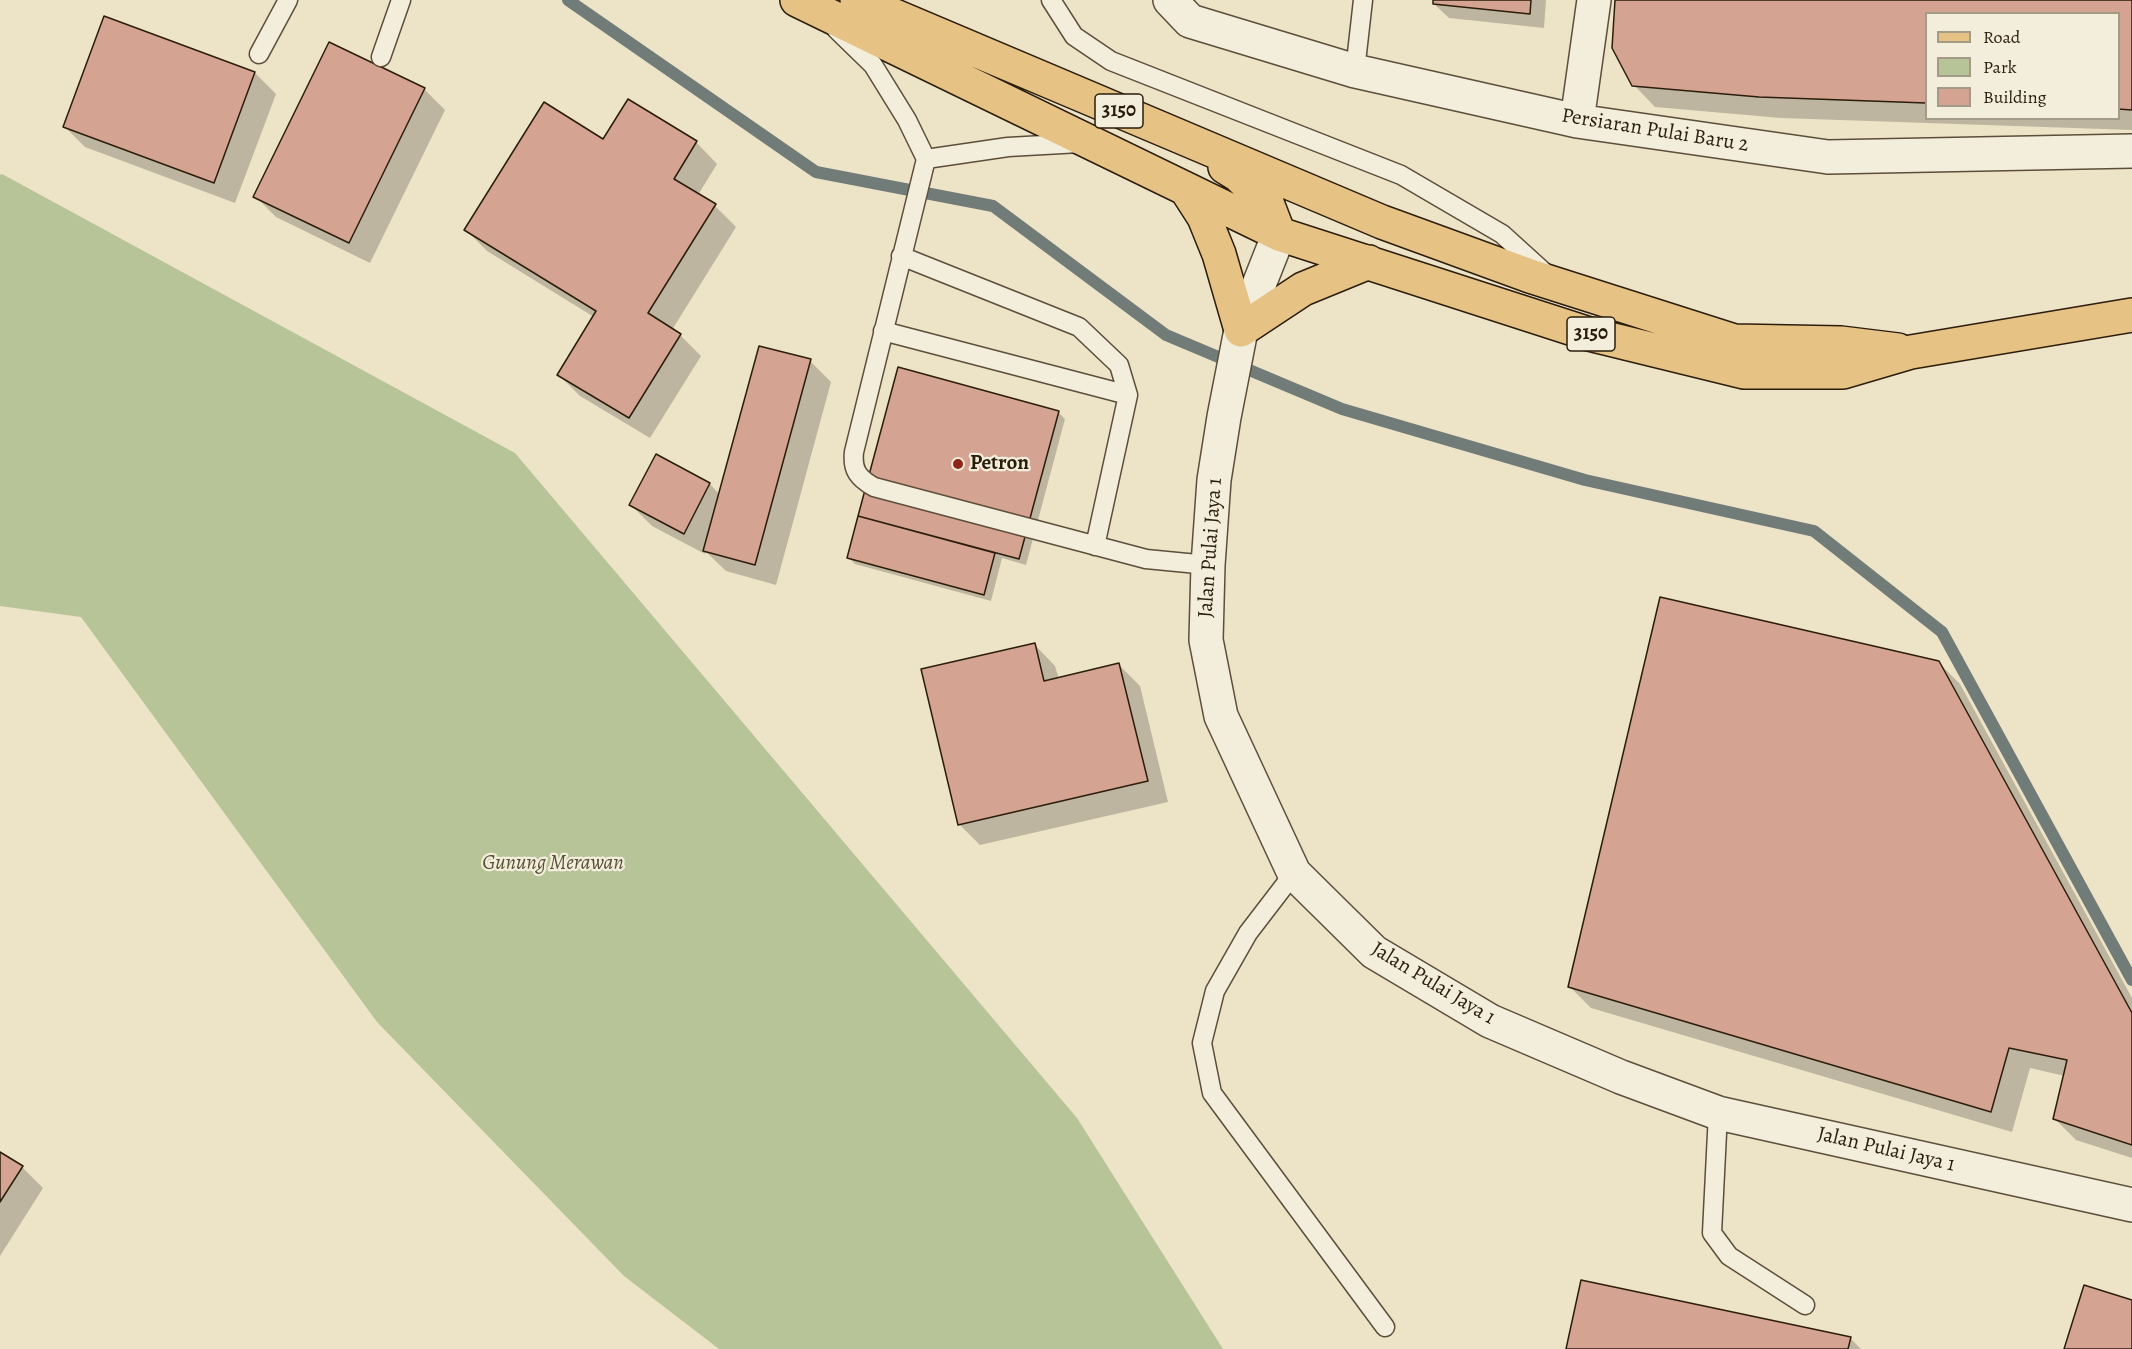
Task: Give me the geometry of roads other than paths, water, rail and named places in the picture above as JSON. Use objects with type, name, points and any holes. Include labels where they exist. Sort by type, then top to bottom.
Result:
[{"type":"main road","name":"3150","points":[[857,0],[1382,222],[1556,284],[1734,341],[1840,343],[1911,352]]},
{"type":"main road","name":"3150","points":[[804,3],[1279,234],[1589,334],[1744,372],[1844,372],[1911,352],[2132,315]]},
{"type":"main road","points":[[1175,135],[1238,175],[1268,203],[1279,234],[1302,217],[1320,215],[1382,222]]},
{"type":"main road","points":[[1186,189],[1204,217],[1219,255],[1240,337],[1303,289],[1369,262]]},
{"type":"street","points":[[1577,121],[1594,0]]},
{"type":"street","name":"Persiaran Pulai Baru 2","points":[[1180,11],[1355,71],[1577,121],[1828,157],[2132,151]]},
{"type":"street","name":"Jalan Pulai Jaya 1","points":[[1279,234],[1240,337],[1224,417],[1214,480],[1206,640],[1221,716],[1294,873],[1374,952],[1490,1021],[1621,1077],[1718,1113],[2132,1204]]},
{"type":"lane","points":[[259,54],[288,0]]},
{"type":"lane","points":[[381,57],[401,0]]},
{"type":"lane","points":[[1051,0],[1074,36],[1111,61],[1401,175],[1502,234],[1556,284]]},
{"type":"lane","points":[[1355,71],[1363,0]]},
{"type":"lane","points":[[804,3],[873,65],[907,120],[924,167],[854,452],[853,463],[857,474],[864,482],[874,487],[1095,546],[1146,559],[1208,565]]},
{"type":"lane","points":[[924,167],[1008,147],[1091,142]]},
{"type":"lane","points":[[902,256],[1079,327],[1119,365],[1128,395],[1095,546]]},
{"type":"lane","points":[[883,331],[1128,395]]},
{"type":"lane","points":[[1294,873],[1248,933],[1215,991],[1202,1043],[1212,1093],[1385,1327]]},
{"type":"lane","points":[[1718,1113],[1712,1233],[1729,1256],[1805,1305]]},
{"type":"waterway","points":[[568,0],[816,172],[993,206],[1166,335],[1342,409],[1585,480],[1814,531],[1942,632],[2132,980]]},
{"type":"place","name":"Petron","points":[[958,464]]},
{"type":"park label","name":"Gunung Merawan","points":[[553,864]]}]
